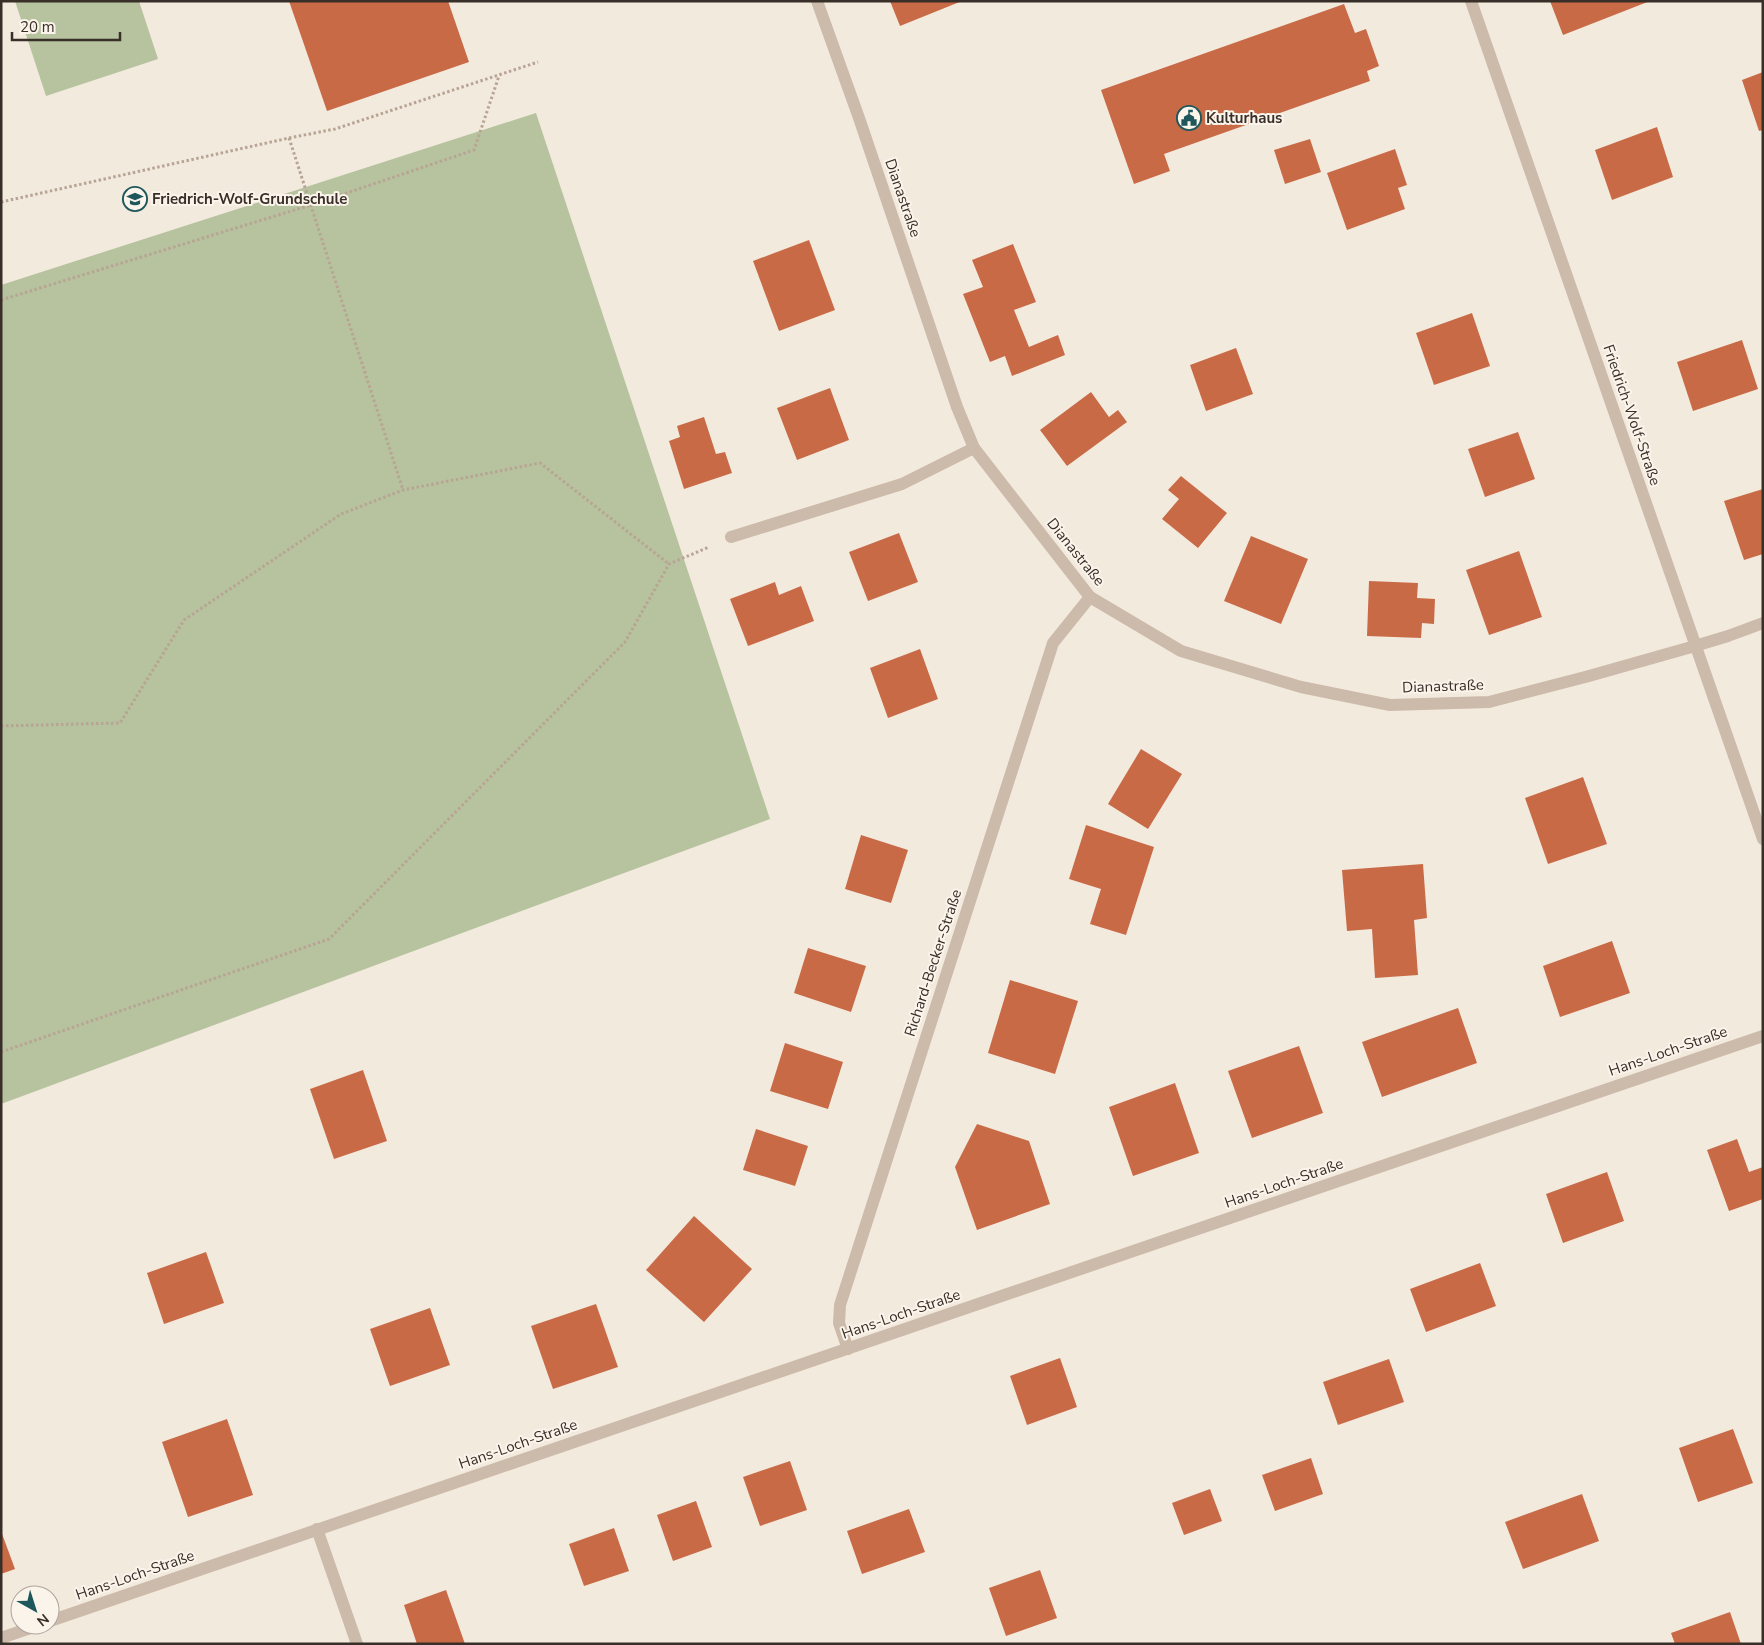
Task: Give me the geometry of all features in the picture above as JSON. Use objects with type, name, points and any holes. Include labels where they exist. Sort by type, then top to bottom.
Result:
[{"type":"street","name":"Dianastraße","points":[[817,1],[859,118],[957,407],[974,448],[1090,597],[1181,650],[1301,687],[1390,705],[1488,702],[1695,646],[1763,623]]},
{"type":"street","name":"Friedrich-Wolf-Straße","points":[[1470,1],[1763,839]]},
{"type":"street","points":[[731,538],[902,484],[974,448]]},
{"type":"street","name":"Richard-Becker-Straße","points":[[848,1349],[839,1323],[840,1305],[1053,643],[1090,597]]},
{"type":"street","name":"Hans-Loch-Straße","points":[[60,1618],[1763,1036]]},
{"type":"street","points":[[317,1529],[356,1644]]},
{"type":"path","points":[[1,202],[335,129],[538,62]]},
{"type":"path","points":[[1,300],[311,205],[474,150],[500,76]]},
{"type":"path","points":[[289,138],[403,490]]},
{"type":"path","points":[[1,726],[120,723],[184,620],[341,514],[403,490],[540,463],[669,564]]},
{"type":"path","points":[[1,1052],[328,939],[625,642],[669,564],[731,538]]},
{"type":"green space","points":[[15,1],[139,1],[158,59],[46,96]]},
{"type":"green space","points":[[536,113],[770,819],[1,1104],[1,285]]},
{"type":"building","points":[[289,1],[448,1],[469,62],[327,111]]},
{"type":"building","points":[[890,1],[962,1],[900,26]]},
{"type":"building","points":[[1550,1],[1650,1],[1563,35]]},
{"type":"building","name":"Kulturhaus","points":[[1344,4],[1355,33],[1366,29],[1379,66],[1367,71],[1370,81],[1164,154],[1170,171],[1134,184],[1101,90]]},
{"type":"building","points":[[1763,72],[1763,130],[1759,131],[1742,80]]},
{"type":"building","points":[[1657,127],[1673,177],[1612,200],[1595,150]]},
{"type":"building","points":[[1310,139],[1321,172],[1285,184],[1274,150]]},
{"type":"building","points":[[1395,149],[1407,185],[1398,188],[1405,209],[1347,230],[1327,173]]},
{"type":"building","points":[[809,240],[835,310],[779,331],[753,261]]},
{"type":"building","points":[[1013,244],[1036,302],[1014,310],[1029,347],[1058,335],[1065,355],[1012,376],[1005,356],[990,362],[963,294],[983,287],[972,260]]},
{"type":"building","points":[[1472,313],[1490,366],[1434,385],[1416,333]]},
{"type":"building","points":[[1742,340],[1758,389],[1693,411],[1677,362]]},
{"type":"building","points":[[1236,348],[1253,394],[1206,411],[1190,365]]},
{"type":"building","points":[[830,388],[849,440],[797,460],[777,408]]},
{"type":"building","points":[[1091,392],[1109,417],[1118,410],[1127,422],[1067,466],[1040,430]]},
{"type":"building","points":[[704,417],[716,454],[725,452],[732,473],[684,489],[669,441],[680,437],[677,426]]},
{"type":"building","points":[[1518,432],[1535,479],[1485,497],[1468,449]]},
{"type":"building","points":[[1181,476],[1227,513],[1198,548],[1162,519],[1179,499],[1168,490]]},
{"type":"building","points":[[1763,489],[1763,554],[1744,560],[1724,501]]},
{"type":"building","points":[[899,533],[918,582],[868,601],[849,552]]},
{"type":"building","points":[[1251,536],[1308,559],[1281,624],[1224,601]]},
{"type":"building","points":[[1519,551],[1542,617],[1489,635],[1466,570]]},
{"type":"building","points":[[1369,581],[1418,583],[1417,598],[1435,599],[1434,624],[1422,623],[1421,638],[1367,636]]},
{"type":"building","points":[[775,582],[779,595],[801,586],[814,621],[748,646],[730,599]]},
{"type":"building","points":[[920,649],[938,699],[888,718],[870,668]]},
{"type":"building","points":[[1141,749],[1182,774],[1148,829],[1108,804]]},
{"type":"building","points":[[1583,777],[1607,844],[1548,864],[1525,798]]},
{"type":"building","points":[[1086,825],[1154,847],[1126,935],[1090,924],[1101,889],[1069,879]]},
{"type":"building","points":[[861,835],[908,850],[891,903],[845,889]]},
{"type":"building","points":[[1423,864],[1427,918],[1414,920],[1418,975],[1375,978],[1372,929],[1347,931],[1342,870]]},
{"type":"building","points":[[1612,941],[1630,993],[1560,1017],[1543,966]]},
{"type":"building","points":[[808,948],[866,966],[851,1012],[794,993]]},
{"type":"building","points":[[1010,980],[1078,1001],[1055,1074],[988,1053]]},
{"type":"building","points":[[1458,1008],[1477,1063],[1382,1097],[1362,1042]]},
{"type":"building","points":[[785,1043],[843,1062],[828,1109],[770,1091]]},
{"type":"building","points":[[1299,1046],[1323,1113],[1252,1138],[1228,1071]]},
{"type":"building","points":[[363,1070],[387,1141],[334,1159],[310,1089]]},
{"type":"building","points":[[1175,1083],[1199,1153],[1133,1176],[1109,1107]]},
{"type":"building","points":[[977,1124],[1029,1141],[1050,1204],[977,1230],[955,1167]]},
{"type":"building","points":[[756,1129],[808,1146],[795,1186],[743,1170]]},
{"type":"building","points":[[1737,1139],[1749,1172],[1763,1167],[1763,1199],[1729,1211],[1707,1150]]},
{"type":"building","points":[[1607,1172],[1624,1221],[1563,1243],[1546,1194]]},
{"type":"building","points":[[694,1216],[752,1269],[704,1322],[646,1270]]},
{"type":"building","points":[[206,1252],[224,1303],[164,1324],[147,1273]]},
{"type":"building","points":[[1480,1263],[1496,1306],[1426,1332],[1410,1289]]},
{"type":"building","points":[[596,1304],[618,1367],[553,1389],[531,1326]]},
{"type":"building","points":[[430,1308],[450,1365],[390,1386],[370,1329]]},
{"type":"building","points":[[1060,1358],[1077,1407],[1027,1425],[1010,1376]]},
{"type":"building","points":[[1389,1359],[1404,1402],[1338,1425],[1323,1382]]},
{"type":"building","points":[[227,1419],[253,1495],[188,1517],[162,1442]]},
{"type":"building","points":[[1733,1429],[1753,1483],[1698,1502],[1679,1448]]},
{"type":"building","points":[[1311,1458],[1323,1494],[1275,1511],[1262,1475]]},
{"type":"building","points":[[790,1461],[807,1510],[760,1526],[743,1477]]},
{"type":"building","points":[[1210,1489],[1222,1521],[1184,1535],[1172,1503]]},
{"type":"building","points":[[1582,1494],[1599,1541],[1523,1569],[1505,1522]]},
{"type":"building","points":[[696,1501],[712,1547],[673,1561],[657,1515]]},
{"type":"building","points":[[909,1509],[925,1552],[862,1574],[847,1531]]},
{"type":"building","points":[[614,1528],[629,1571],[584,1586],[569,1544]]},
{"type":"building","points":[[1,1531],[15,1569],[1,1574]]},
{"type":"building","points":[[1040,1570],[1057,1618],[1006,1636],[989,1588]]},
{"type":"building","points":[[446,1590],[465,1644],[417,1644],[404,1605]]},
{"type":"building","points":[[1730,1612],[1741,1644],[1675,1644],[1671,1633]]},
{"type":"place","name":"Kulturhaus","points":[[1189,118]]},
{"type":"place","name":"Friedrich-Wolf-Grundschule","points":[[135,199]]}]
